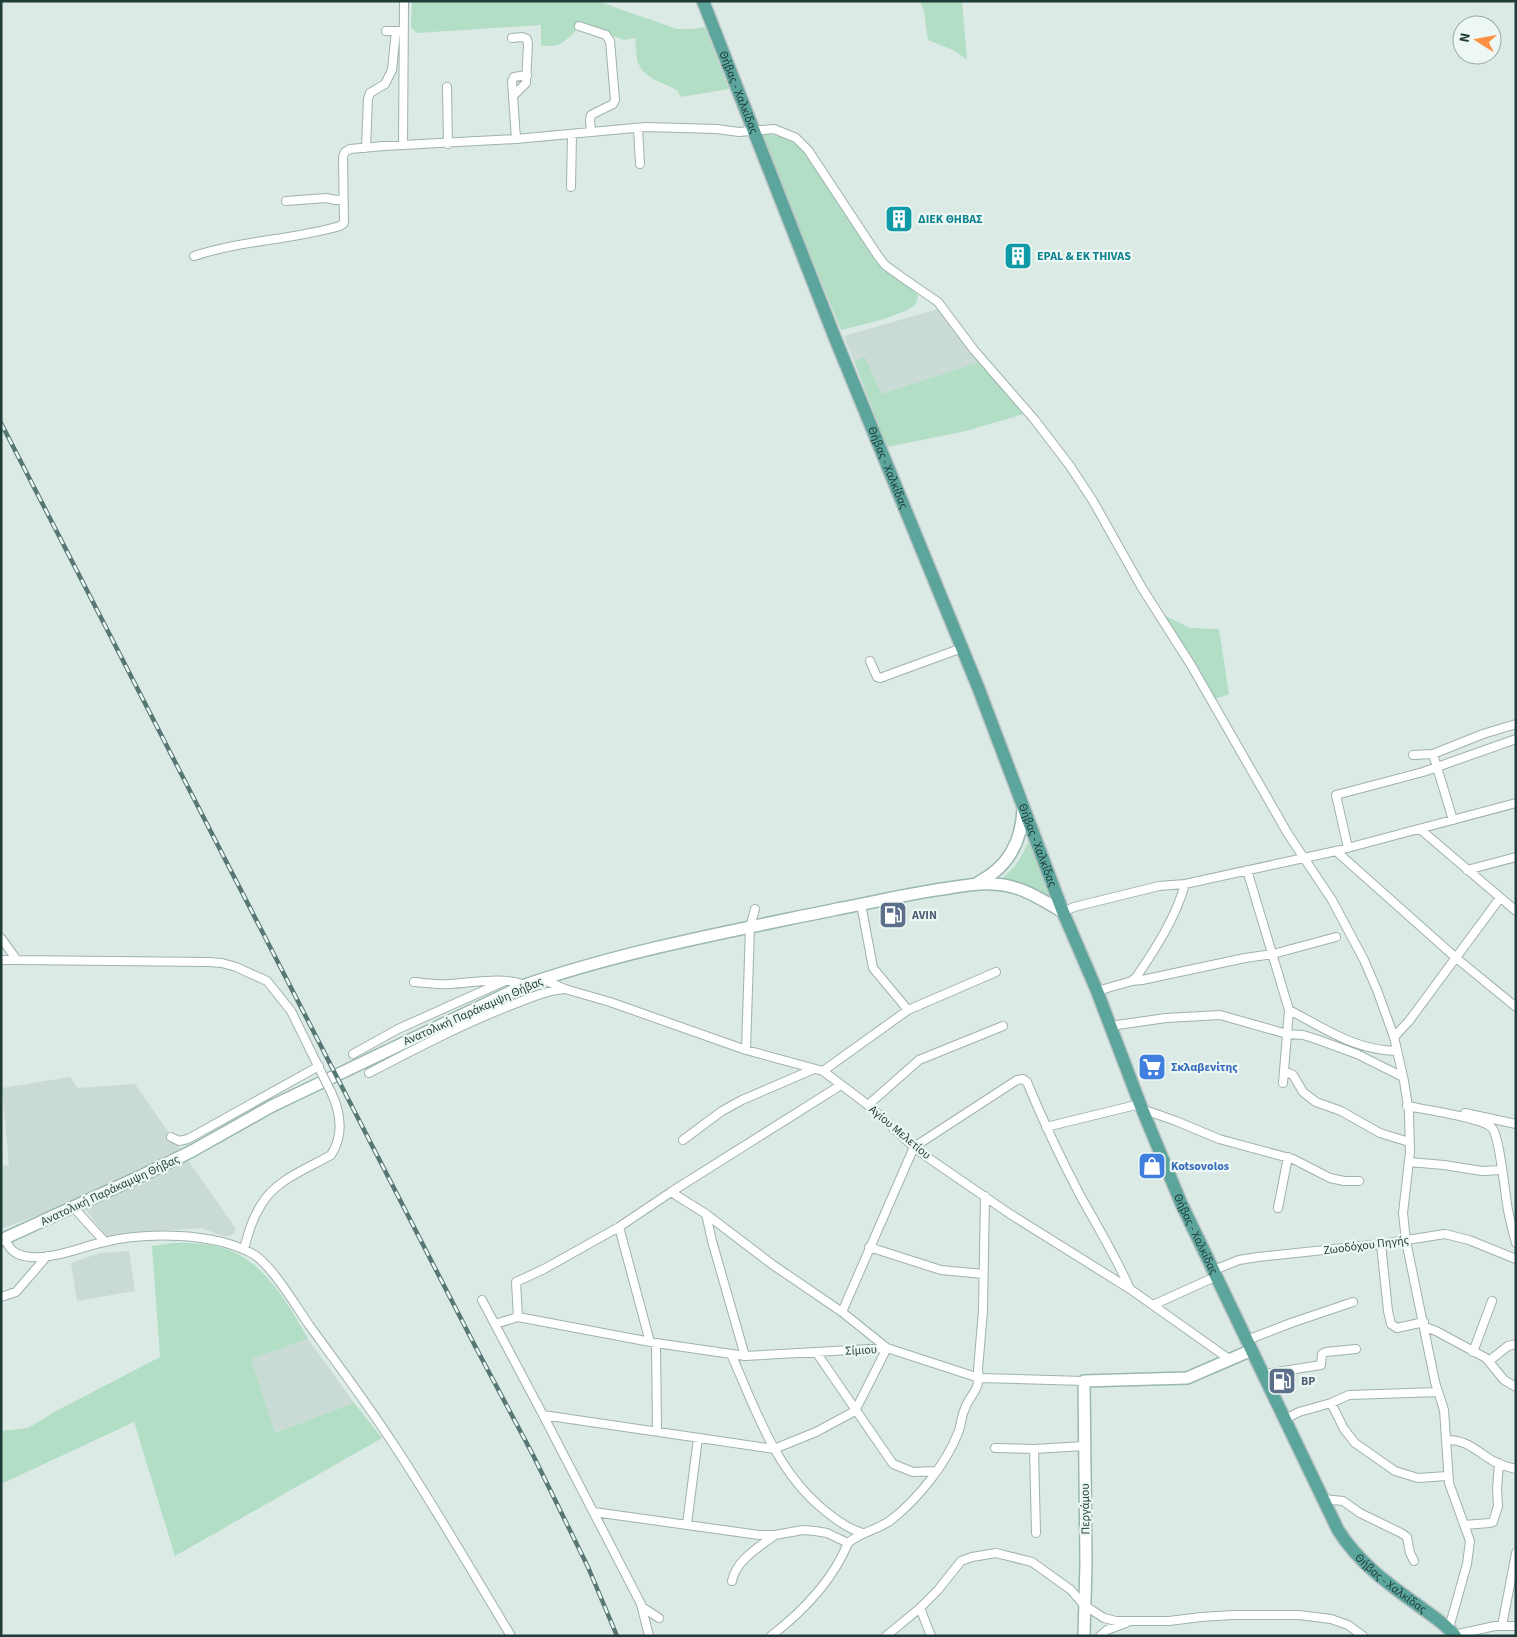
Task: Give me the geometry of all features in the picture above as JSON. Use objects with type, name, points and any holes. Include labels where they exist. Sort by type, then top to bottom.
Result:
[{"type":"main road","name":"Θήβας - Χαλκίδας","points":[[703,1],[835,338],[962,648],[1063,912],[1097,991],[1181,1203],[1338,1530],[1348,1545],[1375,1572],[1453,1633]]},
{"type":"main road","points":[[975,884],[990,876],[1002,866],[1012,853],[1019,838],[1023,822],[1023,805]]},
{"type":"main road","name":"Ανατολική Παράκαμψη Θήβας","points":[[3,1239],[74,1208],[192,1151],[272,1106],[354,1065],[525,985],[542,979],[623,955],[688,940],[920,892],[975,884],[1021,888],[1063,912]]},
{"type":"main road","points":[[1229,1359],[1250,1345]]},
{"type":"main road","name":"Σίμιου","points":[[1084,1381],[1188,1378],[1229,1359]]},
{"type":"main road","name":"Περγάμου","points":[[1082,1634],[1086,1563],[1084,1381]]},
{"type":"street","points":[[366,148],[368,99],[370,93],[385,84],[392,70],[404,1]]},
{"type":"street","points":[[579,26],[606,35],[610,41],[615,100],[613,104],[591,115],[591,132]]},
{"type":"street","points":[[386,30],[400,31]]},
{"type":"street","points":[[400,31],[403,145]]},
{"type":"street","points":[[512,38],[522,37],[527,39],[526,83],[513,96]]},
{"type":"street","points":[[516,139],[512,81],[514,77],[527,75]]},
{"type":"street","points":[[447,87],[448,144]]},
{"type":"street","points":[[638,128],[640,164]]},
{"type":"street","points":[[194,256],[230,246],[298,236],[340,226],[344,223],[343,157],[345,152],[350,149],[448,144],[638,128],[717,129],[739,132],[774,129],[796,138],[808,150],[885,265],[938,302],[974,350],[1054,444],[1093,501],[1142,588],[1195,673],[1302,858],[1332,900],[1364,960],[1394,1037],[1403,1077],[1407,1104],[1410,1162],[1404,1200],[1406,1241],[1438,1392],[1444,1410],[1447,1440],[1447,1476],[1470,1541],[1470,1550],[1454,1611],[1453,1633],[1475,1629],[1516,1626]]},
{"type":"street","points":[[571,188],[572,134]]},
{"type":"street","points":[[286,201],[326,198],[343,199]]},
{"type":"street","points":[[870,661],[877,677],[880,678],[962,648]]},
{"type":"street","points":[[1413,755],[1433,754],[1483,734],[1516,724]]},
{"type":"street","points":[[1483,734],[1490,750]]},
{"type":"street","points":[[1348,848],[1336,796],[1437,768],[1516,739]]},
{"type":"street","points":[[1433,754],[1452,820]]},
{"type":"street","points":[[1063,912],[1074,907],[1159,886],[1185,884],[1336,852],[1516,803]]},
{"type":"street","points":[[1420,829],[1516,912]]},
{"type":"street","points":[[1336,852],[1455,957],[1516,1007]]},
{"type":"street","points":[[1467,870],[1516,857]]},
{"type":"street","points":[[1247,870],[1289,1010],[1283,1083]]},
{"type":"street","points":[[1132,980],[1149,959],[1171,920],[1182,896],[1185,884]]},
{"type":"street","points":[[1394,1037],[1409,1021],[1500,898]]},
{"type":"street","points":[[861,904],[873,968],[908,1010]]},
{"type":"street","points":[[746,1050],[750,927],[755,909]]},
{"type":"street","points":[[1097,991],[1132,980],[1142,980],[1245,958],[1273,954],[1336,937]]},
{"type":"street","points":[[1,938],[17,960]]},
{"type":"street","points":[[1,960],[222,963],[267,981],[272,986],[291,1012],[331,1092],[339,1112],[340,1133],[331,1155],[284,1182],[268,1195],[255,1216],[244,1250]]},
{"type":"street","points":[[824,1071],[908,1010],[996,972]]},
{"type":"street","name":"Αγίου Μελετίου","points":[[542,979],[565,989],[610,1002],[746,1050],[824,1071],[868,1106],[914,1147],[1010,1214],[1130,1289],[1229,1359]]},
{"type":"street","points":[[353,1054],[398,1029],[505,981]]},
{"type":"street","points":[[414,982],[448,984],[515,981],[525,985]]},
{"type":"street","points":[[370,1073],[413,1050],[491,1014],[550,990],[565,989]]},
{"type":"street","points":[[1289,1010],[1350,1043],[1379,1051],[1396,1051]]},
{"type":"street","points":[[1110,1026],[1166,1018],[1220,1015],[1287,1034],[1304,1035],[1357,1054],[1403,1077]]},
{"type":"street","points":[[868,1106],[919,1060],[1003,1026]]},
{"type":"street","points":[[171,1137],[179,1140],[188,1139],[318,1066]]},
{"type":"street","points":[[683,1140],[722,1111],[742,1100],[814,1068]]},
{"type":"street","points":[[1284,1070],[1292,1075],[1303,1092],[1316,1102],[1341,1111],[1380,1133],[1409,1142]]},
{"type":"street","points":[[842,1312],[914,1147],[1017,1080],[1023,1079],[1081,1196],[1118,1262],[1130,1289]]},
{"type":"street","points":[[495,1324],[518,1317],[516,1282],[544,1269],[619,1227],[670,1192],[841,1086]]},
{"type":"street","points":[[1407,1104],[1441,1107],[1516,1124]]},
{"type":"street","points":[[1407,1104],[1486,1124],[1492,1128],[1495,1133],[1516,1243]]},
{"type":"street","points":[[1046,1127],[1141,1106],[1219,1140],[1294,1159],[1330,1178],[1344,1181],[1359,1180]]},
{"type":"street","points":[[1278,1208],[1288,1157]]},
{"type":"street","points":[[1410,1162],[1482,1170],[1502,1170]]},
{"type":"street","points":[[543,1415],[774,1450],[816,1432],[855,1411],[887,1348],[842,1312],[773,1265],[706,1214],[670,1192]]},
{"type":"street","points":[[772,1636],[818,1592],[848,1543],[863,1533],[890,1520],[916,1499],[936,1471],[959,1431],[965,1408],[978,1388],[983,1311],[985,1196]]},
{"type":"street","points":[[74,1208],[105,1242]]},
{"type":"street","points":[[706,1214],[745,1356]]},
{"type":"street","points":[[619,1227],[653,1342],[657,1431]]},
{"type":"street","name":"Ζωοδόχου Πηγής","points":[[1153,1305],[1239,1260],[1258,1257],[1382,1244],[1445,1234],[1469,1240],[1516,1259]]},
{"type":"street","points":[[3,1239],[15,1253],[33,1257],[47,1256],[129,1237],[185,1237],[216,1241],[255,1255],[272,1273],[386,1434],[511,1636]]},
{"type":"street","points":[[1382,1244],[1388,1311],[1391,1324],[1397,1328],[1424,1324],[1489,1361],[1504,1380],[1516,1387]]},
{"type":"street","points":[[869,1247],[941,1270],[983,1274]]},
{"type":"street","points":[[1,1297],[16,1292],[47,1256]]},
{"type":"street","points":[[482,1300],[642,1607],[649,1636]]},
{"type":"street","points":[[1473,1352],[1492,1301]]},
{"type":"street","points":[[1250,1345],[1291,1323],[1353,1302]]},
{"type":"street","name":"Σίμιου","points":[[518,1317],[653,1342],[745,1356],[887,1348],[979,1378],[1084,1381]]},
{"type":"street","points":[[1489,1361],[1508,1346],[1516,1344]]},
{"type":"street","points":[[1264,1374],[1321,1365],[1322,1354],[1326,1352],[1356,1349]]},
{"type":"street","points":[[816,1352],[893,1464],[913,1472],[936,1471]]},
{"type":"street","points":[[731,1354],[774,1450],[793,1479],[815,1503],[838,1522],[863,1533]]},
{"type":"street","points":[[1284,1419],[1299,1412],[1331,1403],[1342,1397],[1359,1394],[1438,1392]]},
{"type":"street","points":[[1331,1403],[1344,1430],[1355,1443],[1395,1471],[1418,1478],[1447,1476]]},
{"type":"street","points":[[687,1524],[698,1438]]},
{"type":"street","points":[[1447,1440],[1466,1443],[1499,1463],[1516,1469]]},
{"type":"street","points":[[995,1448],[1034,1449],[1084,1446]]},
{"type":"street","points":[[1034,1449],[1036,1533]]},
{"type":"street","points":[[1464,1525],[1494,1522],[1498,1506],[1499,1463]]},
{"type":"street","points":[[1322,1499],[1343,1500],[1360,1513],[1390,1526],[1408,1537],[1410,1553],[1414,1562]]},
{"type":"street","points":[[594,1512],[759,1535],[775,1535],[803,1530],[815,1531],[826,1533],[848,1543]]},
{"type":"street","points":[[732,1581],[734,1574],[745,1559],[775,1535]]},
{"type":"street","points":[[1502,1626],[1516,1552]]},
{"type":"street","points":[[886,1636],[920,1608],[938,1590],[961,1561],[996,1553],[1032,1562],[1071,1590],[1084,1606],[1104,1618],[1116,1621],[1169,1621],[1233,1615],[1299,1615],[1331,1619],[1348,1625],[1363,1636]]},
{"type":"street","points":[[642,1607],[659,1618]]},
{"type":"street","points":[[920,1608],[931,1636]]},
{"type":"street","points":[[1100,1636],[1107,1630],[1130,1621]]},
{"type":"shaded area","points":[[938,309],[979,362],[880,394],[865,358],[854,361],[844,336]]},
{"type":"shaded area","points":[[70,1077],[78,1088],[135,1084],[236,1229],[233,1234],[227,1237],[202,1228],[126,1233],[106,1237],[77,1198],[62,1206],[1,1229],[1,1166],[9,1165],[2,1088]]},
{"type":"shaded area","points":[[129,1251],[135,1291],[77,1301],[71,1263],[100,1253]]},
{"type":"shaded area","points":[[308,1339],[354,1403],[275,1433],[251,1359]]},
{"type":"green space","points":[[412,1],[597,1],[677,29],[705,27],[729,89],[681,97],[677,90],[653,79],[642,70],[637,61],[635,38],[624,40],[583,25],[565,41],[555,46],[541,45],[541,25],[417,33],[411,28]]},
{"type":"green space","points":[[920,1],[962,1],[967,60],[955,51],[928,40],[924,11]]},
{"type":"green space","points":[[769,134],[787,139],[803,150],[872,256],[918,295],[917,302],[903,312],[882,320],[841,330],[761,135]]},
{"type":"green space","points":[[865,357],[881,394],[979,362],[1024,414],[966,431],[887,447],[854,361]]},
{"type":"green space","points":[[1164,615],[1190,628],[1219,629],[1229,694],[1215,699],[1188,658]]},
{"type":"green space","points":[[1030,838],[1053,901],[1029,887],[999,881],[1018,862]]},
{"type":"green space","points":[[173,1243],[217,1246],[237,1253],[250,1262],[262,1272],[283,1298],[308,1339],[251,1359],[275,1433],[354,1403],[382,1438],[175,1556],[134,1422],[1,1484],[1,1431],[28,1428],[58,1410],[160,1357],[152,1246]]},
{"type":"railway","points":[[1,423],[474,1344],[533,1455],[588,1567],[617,1636]]},
{"type":"place","name":"ΔΙΕΚ ΘΗΒΑΣ","points":[[899,219]]},
{"type":"place","name":"EPAL & EK THIVAS","points":[[1018,256]]},
{"type":"place","name":"AVIN","points":[[893,915]]},
{"type":"place","name":"Σκλαβενίτης","points":[[1152,1067]]},
{"type":"place","name":"Kotsovolos","points":[[1152,1166]]},
{"type":"place","name":"BP","points":[[1282,1381]]}]
